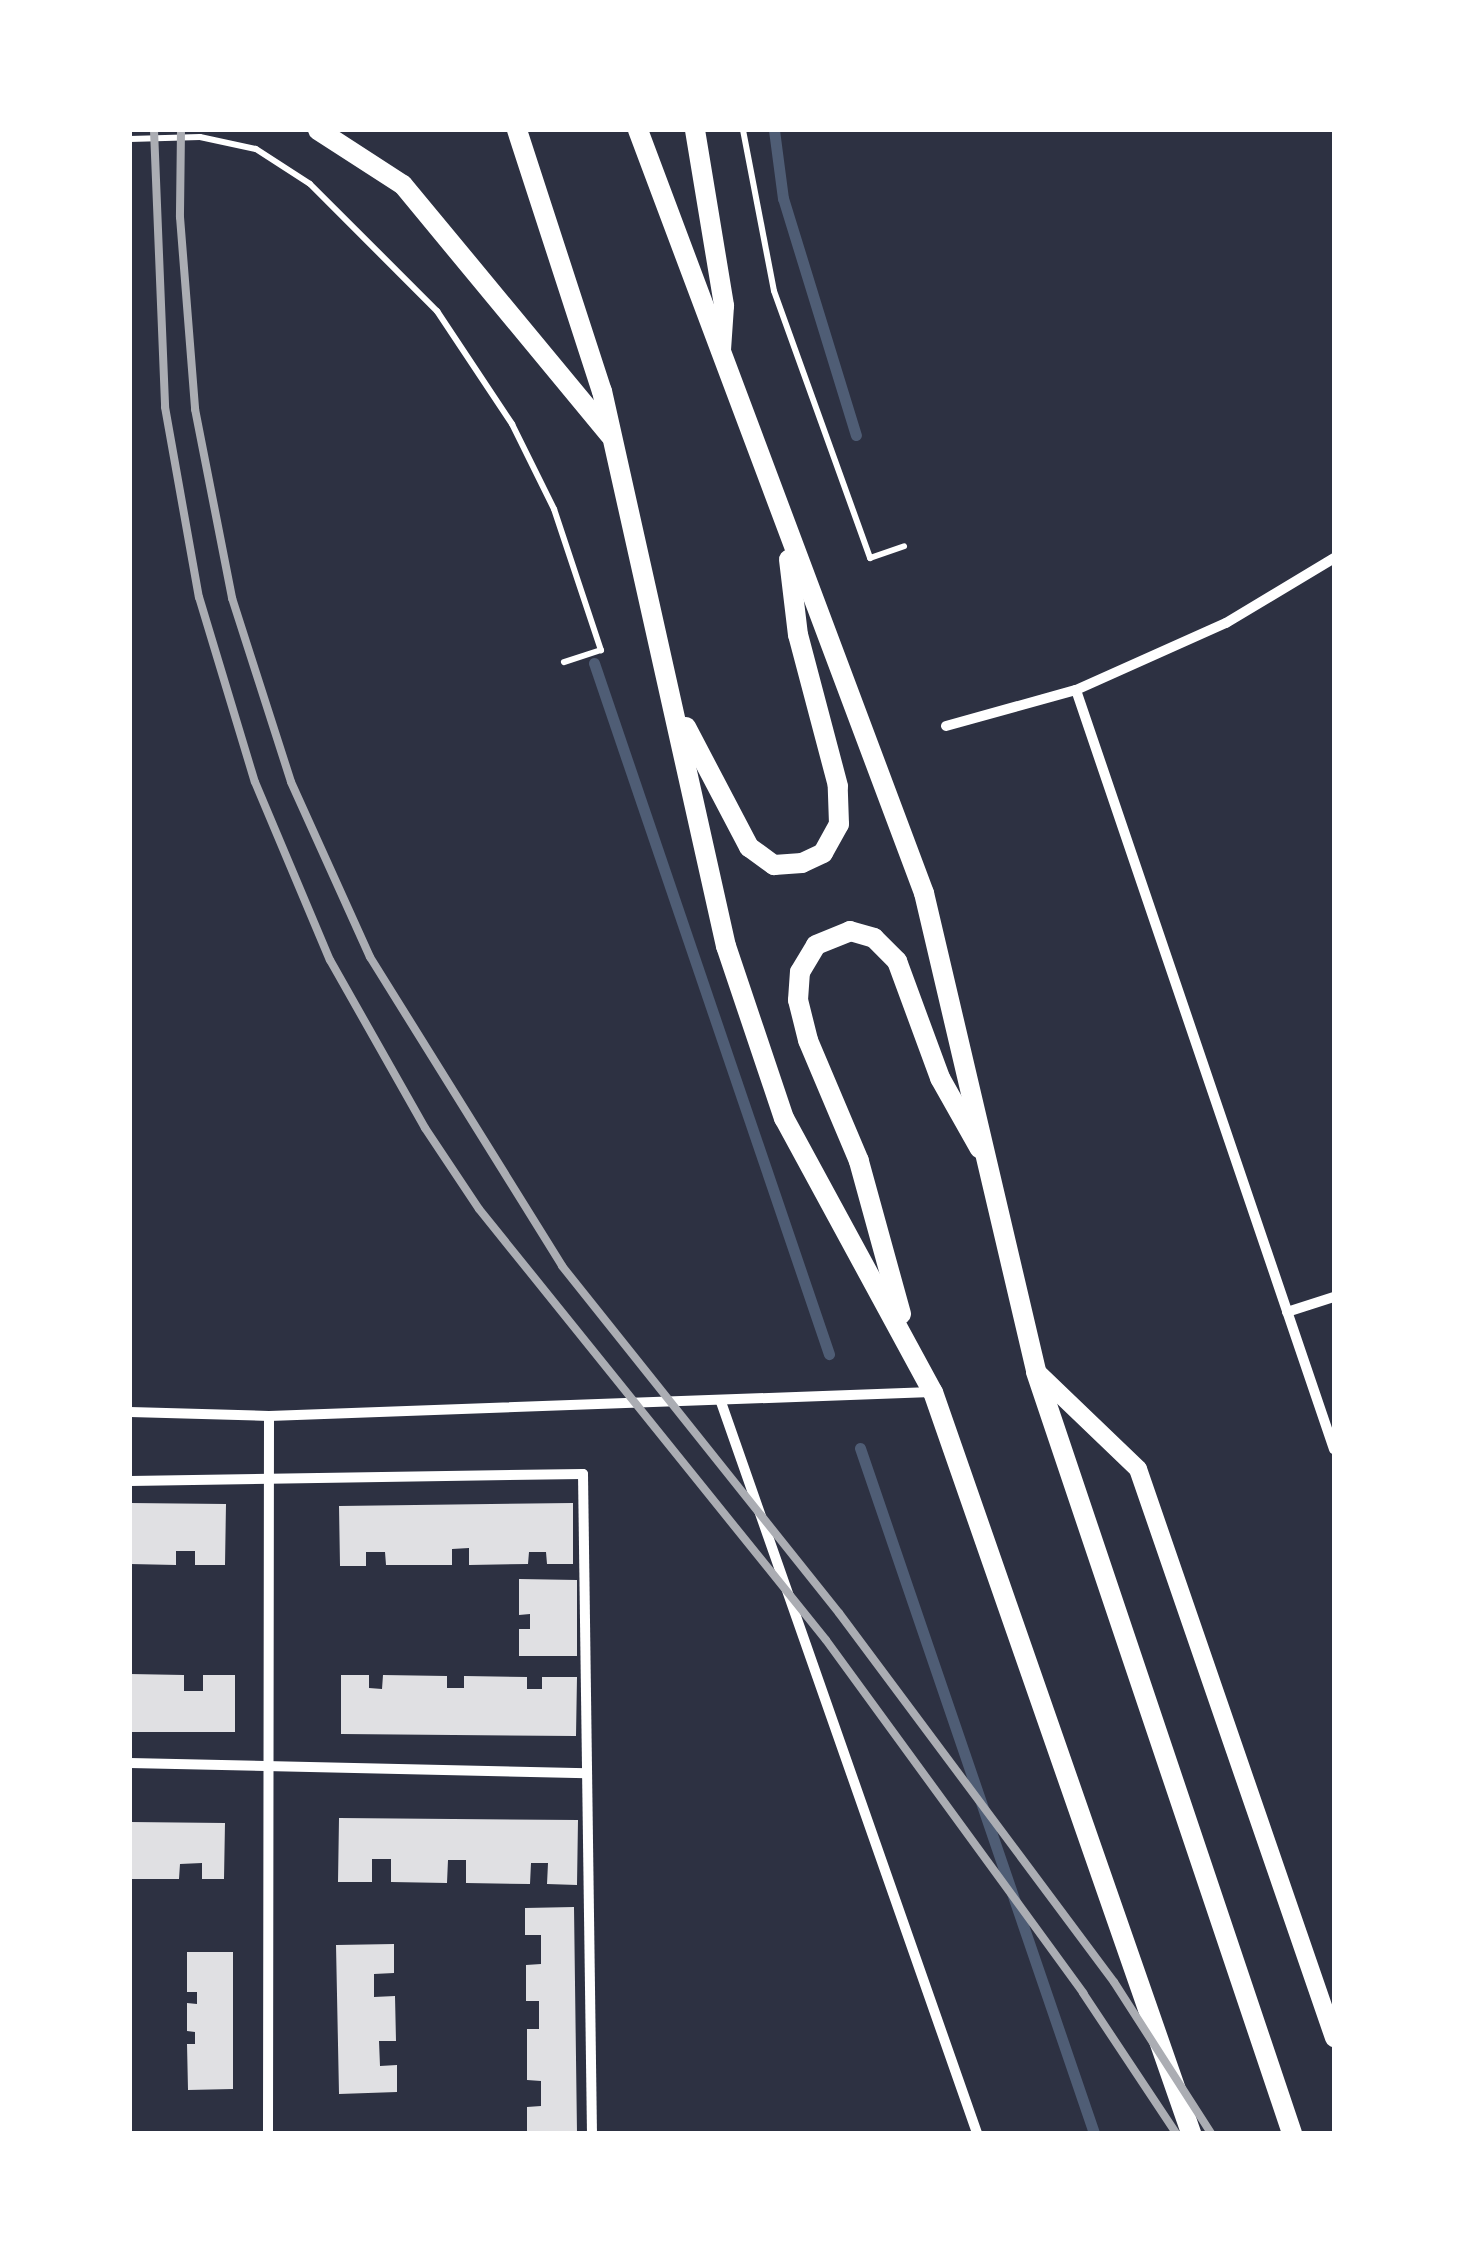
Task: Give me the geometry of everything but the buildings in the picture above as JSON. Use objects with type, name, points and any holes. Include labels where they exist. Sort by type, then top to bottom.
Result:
[{"type":"main road","points":[[318,130],[403,185],[615,441]]},
{"type":"main road","points":[[517,130],[615,441],[680,716],[726,946],[784,1118],[932,1392],[1191,2133]]},
{"type":"main road","points":[[638,130],[924,893],[993,1171],[1036,1372],[1292,2133]]},
{"type":"main road","points":[[695,130],[724,306],[721,357]]},
{"type":"main road","points":[[680,716],[749,847],[774,865],[802,864],[822,853],[839,824],[838,786],[798,634],[785,528]]},
{"type":"main road","points":[[909,1345],[858,1160],[808,1040],[798,1000],[800,972],[816,945],[850,931],[874,938],[897,962],[940,1078],[993,1171]]},
{"type":"street","points":[[946,726],[1076,690],[1226,623],[1334,558]]},
{"type":"street","points":[[1076,690],[1334,1449]]},
{"type":"street","points":[[1287,1312],[1334,1298]]},
{"type":"street","points":[[1036,1372],[1138,1469],[1334,2038]]},
{"type":"street","points":[[130,1412],[269,1416],[932,1392]]},
{"type":"street","points":[[721,1402],[978,2133]]},
{"type":"street","points":[[268,2133],[269,1416]]},
{"type":"street","points":[[130,1480],[583,1474],[592,2133]]},
{"type":"street","points":[[130,1763],[587,1773]]},
{"type":"path","points":[[744,130],[774,292],[870,558],[904,546]]},
{"type":"path","points":[[130,139],[200,137],[256,149],[310,184],[438,311],[512,424],[554,510],[601,650],[564,662]]},
{"type":"waterway","points":[[774,130],[783,198],[856,435]]},
{"type":"waterway","points":[[594,663],[829,1354]]},
{"type":"waterway","points":[[860,1448],[1094,2133]]},
{"type":"railway","points":[[154,130],[165,407],[199,597],[255,782],[330,960],[425,1128],[479,1209],[826,1640],[1083,1993],[1176,2133]]},
{"type":"railway","points":[[181,130],[180,217],[195,409],[232,598],[291,782],[370,957],[562,1266],[839,1613],[1114,1982],[1211,2133]]}]
